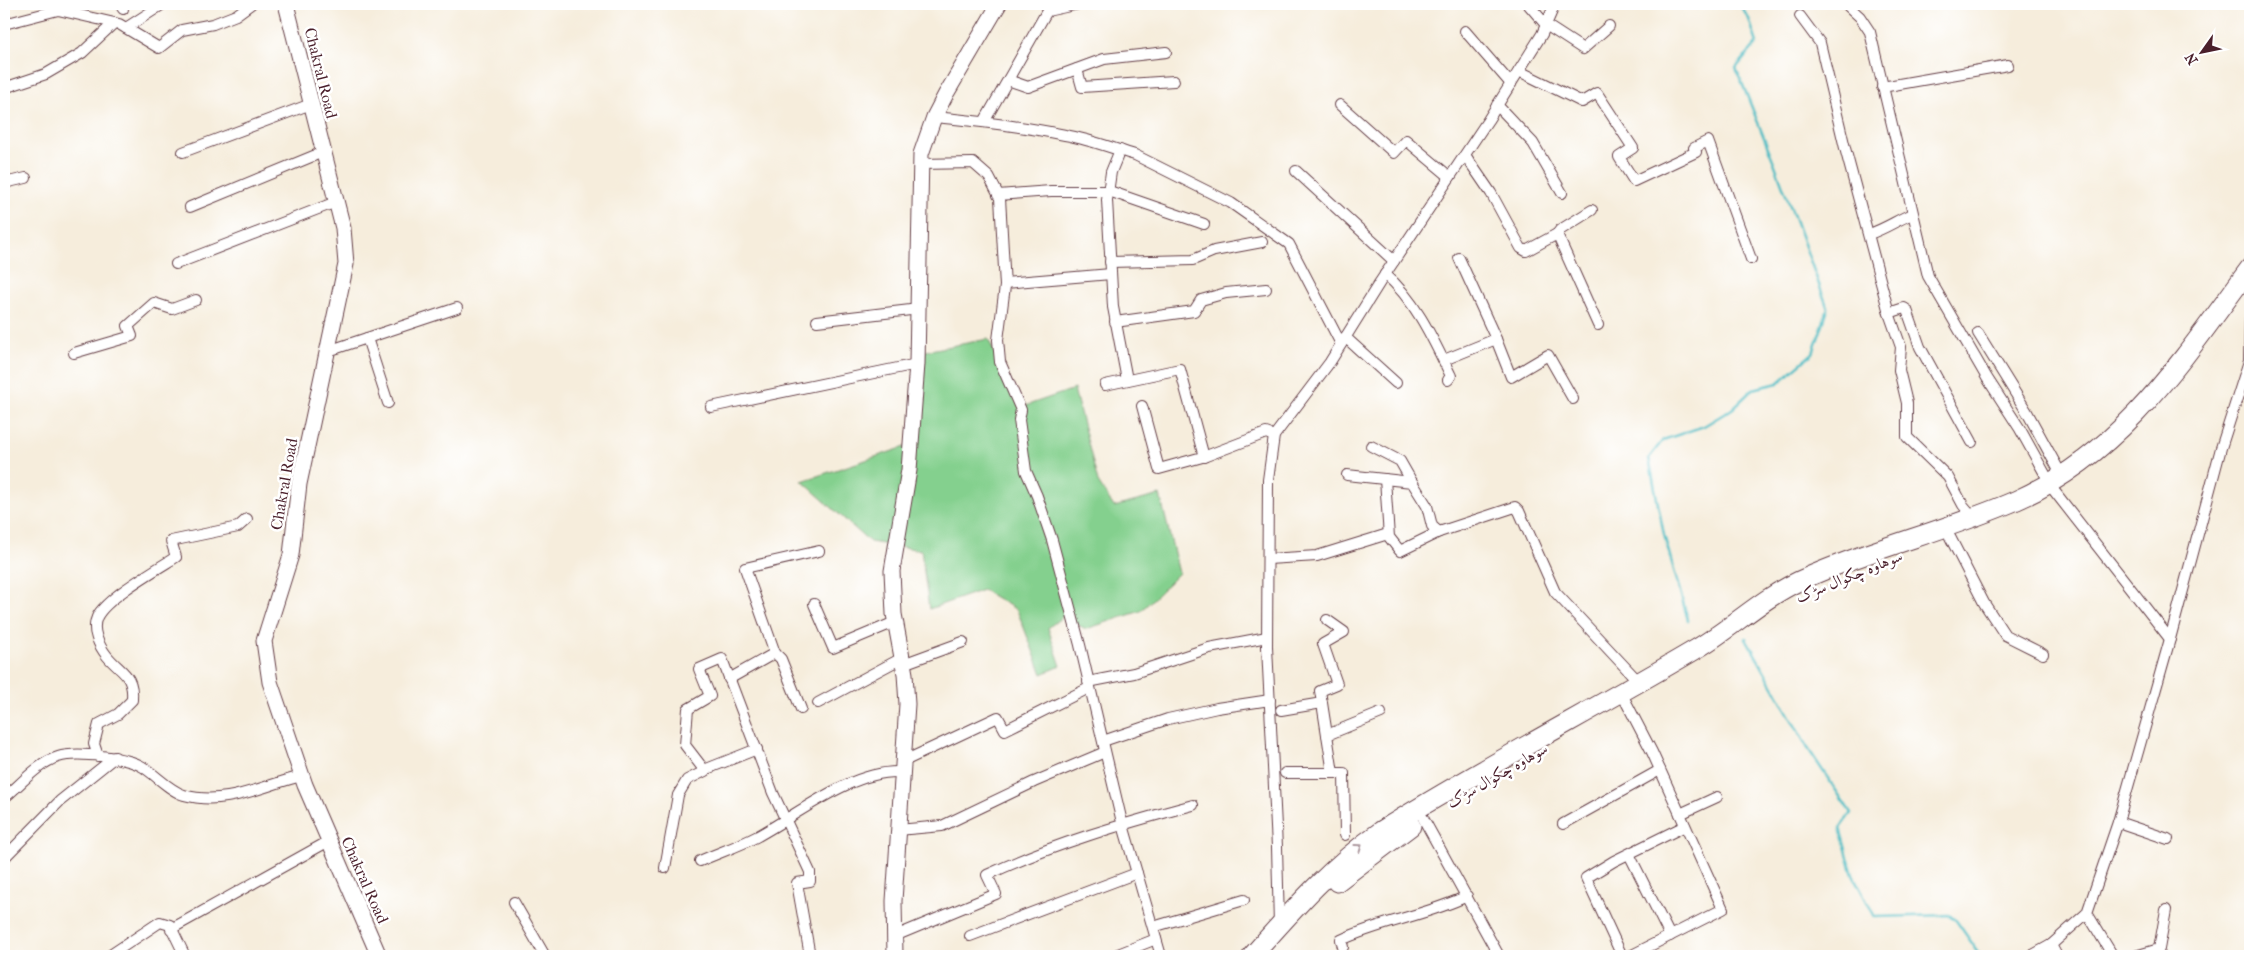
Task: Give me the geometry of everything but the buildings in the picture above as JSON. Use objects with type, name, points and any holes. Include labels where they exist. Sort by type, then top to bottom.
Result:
[{"type":"highway","points":[[1252,956],[1327,874],[1353,851],[1381,831],[1697,649],[1738,618],[1799,581],[2018,500],[2055,484],[2102,447],[2142,409],[2250,268]]},
{"type":"highway","name":"سوہاوہ چکوال سڑک","points":[[1264,956],[1284,934],[1352,869],[1416,823],[1625,700],[1704,656],[1800,593],[1950,536],[2110,455],[2152,418],[2250,289]]},
{"type":"street","points":[[126,28],[163,4]]},
{"type":"street","points":[[4,24],[58,10],[114,23],[159,48],[182,30],[213,24],[236,15],[251,4]]},
{"type":"street","name":"Chakral Road","points":[[286,4],[343,228],[346,264],[299,484],[291,555],[264,641],[270,682],[302,776],[379,956]]},
{"type":"street","points":[[895,956],[894,902],[907,704],[903,661],[895,622],[892,571],[909,470],[917,364],[921,154],[934,117],[999,4]]},
{"type":"street","points":[[984,122],[1049,7],[1079,4]]},
{"type":"street","points":[[1528,4],[1546,25],[1583,49],[1609,26]]},
{"type":"street","points":[[1279,925],[1267,637],[1268,480],[1274,436],[1343,341],[1394,260],[1511,84],[1546,25],[1555,4]]},
{"type":"street","points":[[1850,4],[1848,6],[1860,17],[1870,32],[1928,276],[1987,378],[2055,484],[2170,639]]},
{"type":"street","points":[[1800,16],[1820,43],[1845,148],[1901,347],[1899,370],[1907,403],[1907,437],[1948,477],[1963,505],[1973,517]]},
{"type":"street","points":[[4,88],[46,74],[82,53],[114,23]]},
{"type":"street","points":[[1465,31],[1511,84]]},
{"type":"street","points":[[1008,80],[1028,87],[1104,59],[1166,52]]},
{"type":"street","points":[[1882,87],[2008,65]]},
{"type":"street","points":[[1077,69],[1082,87],[1174,81]]},
{"type":"street","points":[[1519,70],[1582,102],[1597,93],[1634,148],[1619,157],[1634,182],[1696,152],[1694,148],[1708,141],[1751,259]]},
{"type":"street","points":[[183,152],[311,104]]},
{"type":"street","points":[[1340,105],[1394,153],[1406,140],[1450,177]]},
{"type":"street","points":[[1497,105],[1533,143],[1562,193]]},
{"type":"street","points":[[934,117],[984,122],[1066,135],[1120,150],[1136,155],[1231,203],[1289,244],[1343,341],[1396,383]]},
{"type":"street","points":[[1120,150],[1111,172],[1107,200],[1115,322],[1126,380]]},
{"type":"street","points":[[190,207],[323,152]]},
{"type":"street","points":[[1464,155],[1491,193],[1521,248],[1526,251],[1557,234],[1560,230],[1592,210]]},
{"type":"street","points":[[921,164],[973,163],[989,177],[998,195],[1004,283],[998,340],[1000,362],[1022,410],[1019,420],[1026,471],[1038,496],[1052,540],[1122,824],[1161,956]]},
{"type":"street","points":[[1296,171],[1394,260]]},
{"type":"street","points":[[4,184],[26,178]]},
{"type":"street","points":[[998,195],[1051,191],[1109,191],[1204,224]]},
{"type":"street","points":[[176,264],[336,202]]},
{"type":"street","points":[[1869,234],[1886,228],[1895,221],[1912,214]]},
{"type":"street","points":[[1557,234],[1598,325]]},
{"type":"street","points":[[1110,262],[1193,260],[1214,251],[1262,242]]},
{"type":"street","points":[[1459,258],[1511,377],[1548,355],[1572,399]]},
{"type":"street","points":[[1004,283],[1111,274]]},
{"type":"street","points":[[1385,274],[1398,286],[1412,304],[1444,360],[1451,376],[1448,380]]},
{"type":"street","points":[[1115,322],[1194,311],[1201,300],[1226,293],[1266,290]]},
{"type":"street","points":[[74,353],[132,336],[128,326],[154,303],[172,309],[196,300]]},
{"type":"street","points":[[328,352],[457,308]]},
{"type":"street","points":[[1890,313],[1904,308],[1907,310],[1920,347],[1972,442]]},
{"type":"street","points":[[817,321],[919,309]]},
{"type":"street","points":[[2030,956],[2051,946],[2087,913],[2118,822],[2170,639],[2221,448],[2249,361],[2250,316]]},
{"type":"street","points":[[1978,333],[2027,412],[2055,484]]},
{"type":"street","points":[[367,338],[388,403]]},
{"type":"street","points":[[1444,360],[1496,339]]},
{"type":"street","points":[[711,407],[917,364]]},
{"type":"street","points":[[1105,384],[1180,369],[1204,457]]},
{"type":"street","points":[[1142,406],[1159,469],[1204,457],[1266,433],[1274,436]]},
{"type":"street","points":[[1371,446],[1400,461],[1427,506],[1432,526],[1439,532]]},
{"type":"street","points":[[1347,475],[1412,482]]},
{"type":"street","points":[[1385,479],[1388,534],[1400,551],[1439,532],[1515,507],[1519,511],[1555,592],[1640,682]]},
{"type":"street","points":[[98,756],[94,744],[99,724],[118,714],[132,700],[132,688],[122,668],[107,657],[97,640],[94,626],[97,616],[128,586],[176,557],[171,541],[238,527],[247,520]]},
{"type":"street","points":[[1268,559],[1317,556],[1388,534]]},
{"type":"street","points":[[1950,536],[1984,603],[2005,636],[2043,654]]},
{"type":"street","points":[[801,709],[781,659],[775,652],[745,568],[819,551]]},
{"type":"street","points":[[814,604],[833,648],[895,622]]},
{"type":"street","points":[[1327,620],[1344,632],[1323,644],[1337,684],[1320,691],[1333,773]]},
{"type":"street","points":[[700,861],[753,838],[787,820],[828,793],[902,767],[998,717],[1005,730],[1088,685],[1134,673],[1209,648],[1267,637]]},
{"type":"street","points":[[818,703],[903,661],[963,642]]},
{"type":"street","points":[[729,679],[775,652]]},
{"type":"street","points":[[704,770],[685,745],[688,709],[710,696],[699,669],[722,659],[756,749],[810,872],[810,880],[797,883],[810,956]]},
{"type":"street","points":[[898,830],[942,826],[1104,746],[1176,717],[1217,708],[1270,700]]},
{"type":"street","points":[[1625,700],[1660,770],[1723,909],[1630,956]]},
{"type":"street","points":[[1281,710],[1322,703]]},
{"type":"street","points":[[1327,734],[1381,713]]},
{"type":"street","points":[[665,868],[678,794],[687,780],[704,770],[756,749]]},
{"type":"street","points":[[4,798],[43,765],[59,756],[116,757],[142,766],[183,795],[204,797],[237,797],[302,776]]},
{"type":"street","points":[[4,858],[60,800],[116,757]]},
{"type":"street","points":[[1563,824],[1660,770]]},
{"type":"street","points":[[1285,774],[1344,773],[1345,835]]},
{"type":"street","points":[[1680,814],[1717,797]]},
{"type":"street","points":[[895,936],[996,894],[987,875],[1064,843],[1122,824],[1193,805]]},
{"type":"street","points":[[2118,822],[2168,839]]},
{"type":"street","points":[[1416,823],[1467,896],[1499,956]]},
{"type":"street","points":[[1622,956],[1586,878],[1685,826]]},
{"type":"street","points":[[171,929],[329,841]]},
{"type":"street","points":[[1630,854],[1670,936]]},
{"type":"street","points":[[970,936],[1137,873]]},
{"type":"street","points":[[1344,947],[1342,940],[1366,929],[1450,904],[1467,896]]},
{"type":"street","points":[[1153,927],[1244,900]]},
{"type":"street","points":[[514,902],[545,956]]},
{"type":"street","points":[[2135,956],[2159,949],[2166,910]]},
{"type":"street","points":[[2087,913],[2113,956]]},
{"type":"street","points":[[109,956],[122,953],[160,922],[166,923],[171,929],[185,956]]},
{"type":"street","points":[[1113,956],[1156,940]]},
{"type":"street","points":[[2051,946],[2057,956]]},
{"type":"green space","points":[[988,339],[1022,407],[1074,389],[1098,482],[1114,507],[1160,495],[1179,573],[1141,611],[1086,629],[1062,617],[1048,628],[1061,666],[1042,674],[1017,610],[983,590],[929,609],[921,550],[870,542],[802,481],[905,447],[917,447],[925,351]]},
{"type":"waterway","points":[[1688,620],[1664,535],[1649,458],[1663,440],[1704,426],[1732,409],[1753,389],[1778,383],[1813,353],[1828,309],[1775,165],[1736,68],[1757,43],[1749,19],[1739,4]]},
{"type":"waterway","points":[[1746,638],[1807,747],[1851,813],[1840,828],[1853,875],[1875,917],[1949,915],[1955,919],[1981,956]]}]
